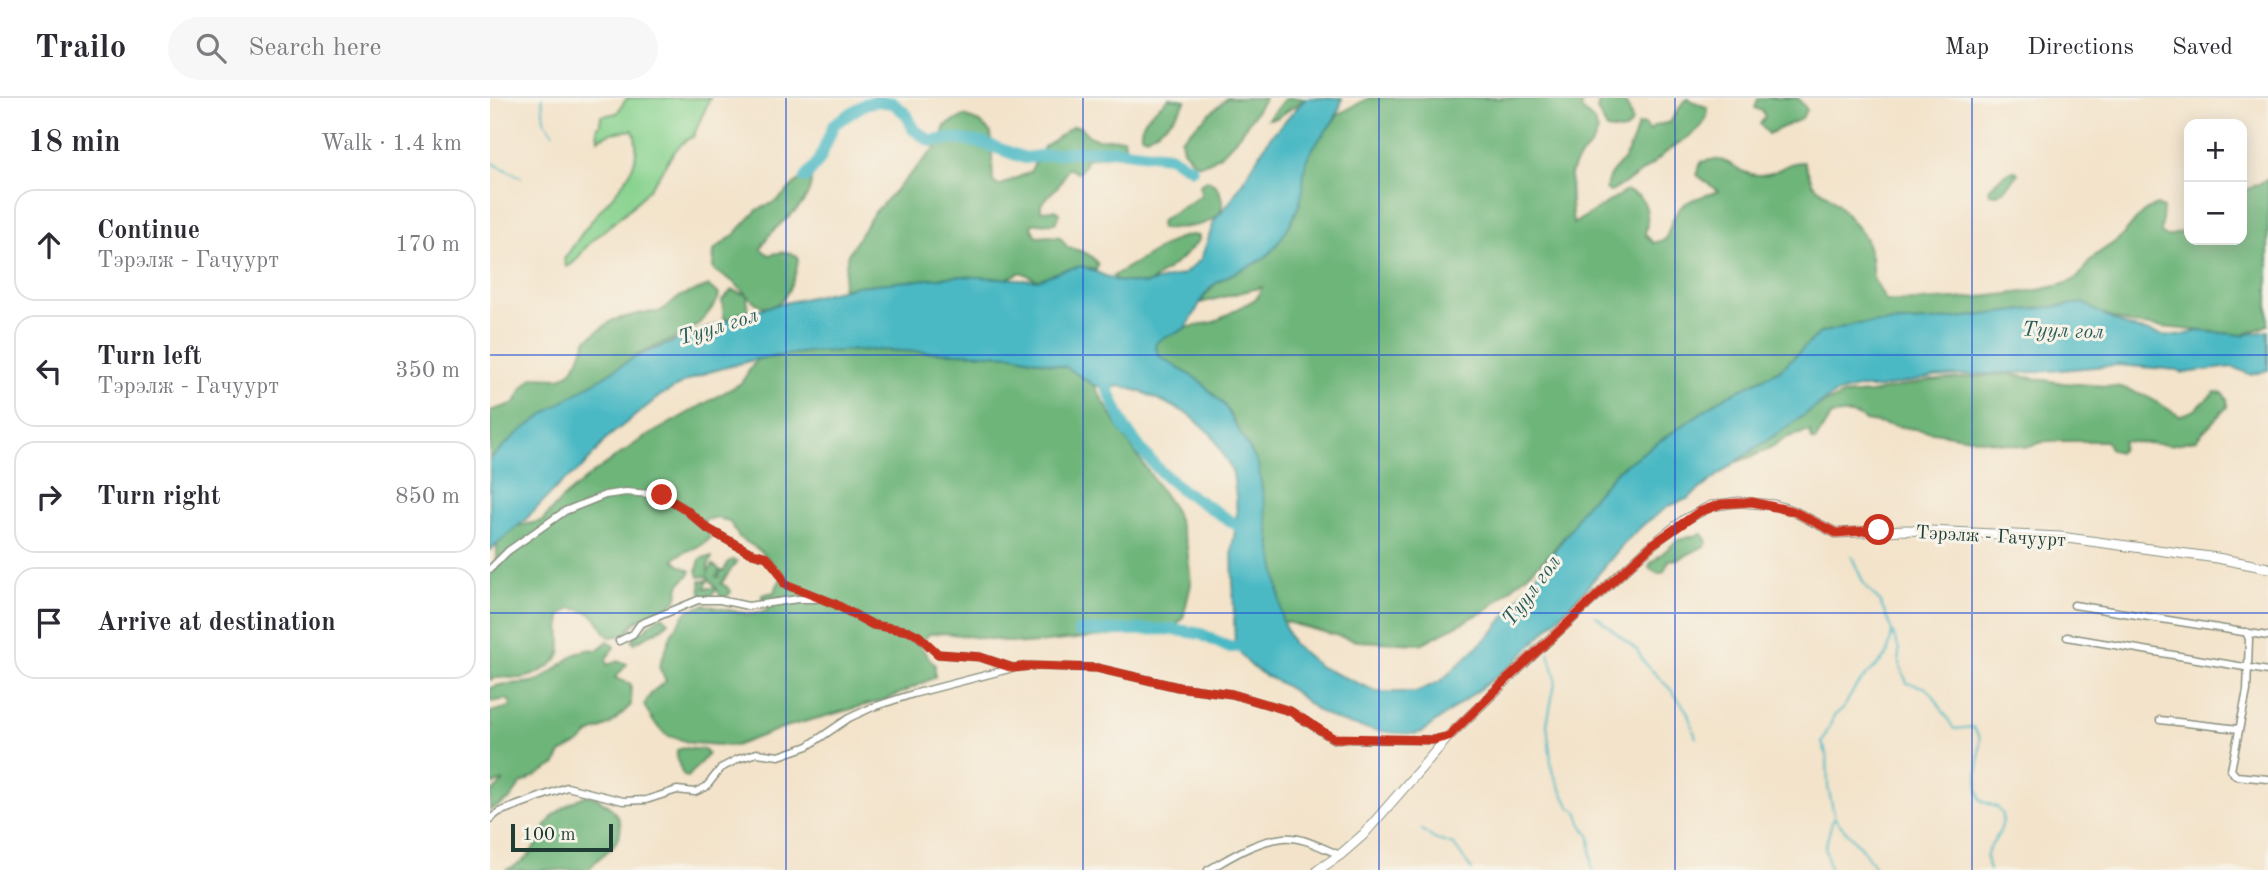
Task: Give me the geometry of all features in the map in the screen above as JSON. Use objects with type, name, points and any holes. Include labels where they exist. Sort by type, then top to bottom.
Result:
[{"type":"main road","name":"Тэрэлж - Гачуурт","points":[[1318,870],[1363,835],[1449,736],[1653,544],[1699,512],[1721,504],[1752,502],[1774,505],[1793,511],[1836,533],[1907,530],[2060,537],[2217,558],[2268,568]]},
{"type":"street","points":[[490,569],[508,551],[565,510],[587,501],[626,492],[662,495],[685,509],[708,529],[749,552],[767,557],[785,584],[873,625],[909,631],[919,636],[938,654],[980,657],[1013,668]]},
{"type":"street","points":[[619,641],[633,634],[640,624],[698,600],[720,600],[748,606],[798,598],[821,599]]},
{"type":"street","points":[[2074,604],[2268,636]]},
{"type":"street","points":[[2246,632],[2249,639],[2248,691],[2231,771],[2236,776],[2268,779]]},
{"type":"street","points":[[2067,637],[2268,671]]},
{"type":"street","points":[[490,819],[499,812],[566,787],[623,801],[646,800],[677,790],[695,792],[706,787],[721,768],[738,759],[757,753],[779,756],[808,746],[849,718],[873,707],[913,694],[1030,666],[1097,668],[1178,687],[1232,694],[1290,711],[1333,738],[1433,740],[1449,736]]},
{"type":"street","points":[[2160,720],[2239,729]]},
{"type":"street","points":[[1208,870],[1246,848],[1283,838],[1306,842],[1340,855]]},
{"type":"green space","points":[[627,98],[710,98],[693,137],[681,144],[648,190],[566,267],[564,259],[619,189],[632,168],[636,156],[633,130],[611,133],[598,139],[597,128],[601,116],[617,113]]},
{"type":"green space","points":[[1169,98],[1186,100],[1163,126],[1146,137],[1141,135],[1146,119]]},
{"type":"green space","points":[[1227,98],[1265,98],[1226,150],[1206,163],[1196,164],[1183,150],[1181,139]]},
{"type":"green space","points":[[1285,98],[1306,98],[1277,118],[1268,119]]},
{"type":"green space","points":[[1369,98],[1584,98],[1581,109],[1594,121],[1598,131],[1571,173],[1573,224],[1626,191],[1643,201],[1647,213],[1645,234],[1653,243],[1666,239],[1674,217],[1683,205],[1718,191],[1697,175],[1701,162],[1719,160],[1749,174],[1764,175],[1797,162],[1804,162],[1813,184],[1836,202],[1865,237],[1873,278],[1886,301],[1926,301],[2017,293],[2065,283],[2078,277],[2095,256],[2118,240],[2140,215],[2157,205],[2163,208],[2161,233],[2167,237],[2184,231],[2184,245],[2247,245],[2247,190],[2268,179],[2268,325],[2243,335],[2132,324],[2101,314],[2084,303],[1932,321],[1856,324],[1820,333],[1780,370],[1721,399],[1618,470],[1582,509],[1571,529],[1547,557],[1487,610],[1421,644],[1357,641],[1282,621],[1257,464],[1225,406],[1200,381],[1159,356],[1155,345],[1158,339],[1185,328],[1214,322],[1257,298],[1262,287],[1200,303],[1216,283],[1270,253],[1291,222],[1300,202],[1305,163],[1315,144],[1339,114]]},
{"type":"green space","points":[[1605,98],[1623,100],[1630,114],[1631,125],[1628,128],[1616,131],[1607,129],[1597,110],[1599,102]]},
{"type":"green space","points":[[1758,98],[1798,98],[1807,110],[1801,119],[1768,134],[1760,124],[1765,117],[1762,111],[1755,108]]},
{"type":"green space","points":[[1688,99],[1708,108],[1704,123],[1692,135],[1632,179],[1610,192],[1606,189],[1610,176],[1628,151],[1638,125],[1645,124],[1650,131],[1654,126],[1670,122]]},
{"type":"green space","points":[[964,116],[980,122],[991,133],[993,182],[999,186],[1030,172],[1044,147],[1073,126],[1081,127],[1095,138],[1124,138],[1126,150],[1085,160],[1085,165],[1078,173],[1068,168],[1060,184],[1041,204],[1041,211],[1056,210],[1060,214],[1055,223],[1032,224],[1031,227],[1037,237],[1060,237],[1067,247],[1089,255],[1098,265],[1096,270],[1073,268],[1038,280],[1021,272],[1006,279],[959,276],[842,289],[848,254],[873,214],[939,144],[945,126]]},
{"type":"green space","points":[[2016,171],[2018,174],[2006,188],[1999,193],[1990,194],[1989,189],[1998,180]]},
{"type":"green space","points":[[806,173],[811,175],[806,198],[766,239],[761,249],[769,255],[784,252],[798,257],[795,274],[787,292],[782,300],[767,307],[754,302],[732,281],[713,269],[714,250],[735,234],[757,210],[777,201]]},
{"type":"green space","points":[[1207,180],[1218,188],[1220,193],[1222,206],[1219,214],[1203,224],[1161,229],[1160,222],[1201,195],[1200,185]]},
{"type":"green space","points":[[1190,235],[1199,236],[1199,240],[1181,259],[1151,282],[1146,284],[1117,281],[1113,276],[1176,239]]},
{"type":"green space","points":[[708,286],[719,294],[718,299],[700,323],[682,335],[632,359],[530,426],[490,459],[490,411],[515,403],[522,389],[533,377],[560,378],[568,374],[578,361],[587,339],[613,320],[659,312],[681,296]]},
{"type":"green space","points":[[732,290],[747,295],[748,310],[728,320],[724,318],[722,300]]},
{"type":"green space","points":[[874,350],[1014,355],[1066,367],[1094,385],[1120,430],[1175,511],[1187,547],[1191,584],[1183,618],[1172,629],[1027,644],[944,633],[929,634],[919,645],[935,665],[935,677],[888,699],[782,728],[735,746],[691,743],[666,735],[653,721],[644,705],[652,692],[666,681],[659,667],[672,633],[688,610],[705,605],[748,614],[766,611],[770,606],[762,602],[762,595],[774,592],[783,575],[759,550],[739,537],[729,521],[716,518],[703,520],[710,538],[706,542],[674,559],[691,571],[680,584],[672,604],[641,618],[625,635],[609,637],[591,614],[571,608],[561,615],[561,651],[554,662],[528,677],[490,680],[490,573],[497,564],[497,544],[518,526],[542,521],[561,500],[593,473],[642,439],[741,383],[757,359],[808,352]]},
{"type":"green space","points":[[2008,374],[2063,383],[2121,387],[2146,396],[2180,416],[2195,410],[2215,392],[2223,393],[2227,407],[2195,440],[2170,445],[2123,441],[2119,452],[2111,450],[2106,441],[2047,441],[2026,447],[1865,421],[1854,414],[1831,415],[1815,441],[1812,440],[1810,431],[1788,437],[1763,452],[1734,463],[1812,409],[1843,395],[1871,393],[1928,381]]},
{"type":"green space","points":[[1702,534],[1707,541],[1706,545],[1679,559],[1669,560],[1664,572],[1658,574],[1649,568],[1650,564],[1678,540]]},
{"type":"green space","points":[[712,557],[708,572],[713,565],[720,570],[716,577],[724,571],[728,562],[737,561],[721,584],[731,592],[726,597],[721,597],[717,589],[704,598],[701,593],[700,581],[708,580],[705,588],[716,588],[707,576],[699,577],[697,570],[700,559]]},
{"type":"green space","points":[[662,616],[669,622],[635,643],[632,641],[638,633]]},
{"type":"green space","points":[[608,641],[614,647],[606,659],[607,665],[619,661],[627,664],[615,678],[631,684],[631,705],[611,724],[589,734],[580,743],[561,753],[556,764],[521,784],[509,800],[490,810],[490,794],[504,781],[490,785],[490,732],[493,726],[490,725],[490,712],[510,707],[511,703],[507,699],[490,702],[490,688],[539,680],[574,655],[582,651],[597,650]]},
{"type":"green space","points":[[677,750],[705,750],[708,754],[688,777],[684,776],[677,756]]},
{"type":"green space","points":[[589,795],[611,809],[620,822],[620,829],[613,846],[589,870],[505,870],[527,857],[556,814],[572,802]]},
{"type":"water","name":"Туул гол","points":[[1306,98],[1342,98],[1333,122],[1306,161],[1301,197],[1287,229],[1267,256],[1211,287],[1186,327],[1155,345],[1159,356],[1200,381],[1225,406],[1258,464],[1282,621],[1293,644],[1320,667],[1378,692],[1416,692],[1441,681],[1493,632],[1571,529],[1582,509],[1618,470],[1721,399],[1780,370],[1820,333],[1856,324],[1932,321],[2084,303],[2129,327],[2162,335],[2180,336],[2198,331],[2243,335],[2268,331],[2268,370],[2251,375],[2233,367],[2183,373],[2178,370],[2118,365],[1934,377],[1879,388],[1857,388],[1835,394],[1734,463],[1687,499],[1669,506],[1644,524],[1513,664],[1422,732],[1415,734],[1366,729],[1342,722],[1316,710],[1290,689],[1253,668],[1241,655],[1235,646],[1232,548],[1237,520],[1233,473],[1213,436],[1189,414],[1142,392],[1121,386],[1107,388],[1094,385],[1066,367],[1014,355],[874,350],[808,352],[757,359],[709,372],[660,396],[607,438],[582,468],[559,485],[525,520],[490,550],[490,459],[517,434],[550,410],[635,357],[751,311],[857,286],[959,276],[1038,280],[1082,266],[1117,281],[1146,284],[1184,274],[1201,259],[1215,219],[1230,202],[1271,136]]},
{"type":"waterway","points":[[542,98],[544,120],[553,133]]},
{"type":"waterway","points":[[805,178],[819,161],[834,124],[865,104],[876,101],[893,103],[907,115],[913,129],[930,141],[955,139],[983,143],[1025,158],[1115,150],[1169,156],[1192,169]]},
{"type":"waterway","points":[[490,162],[521,177]]},
{"type":"waterway","points":[[1109,372],[1107,388],[1125,428],[1143,452],[1182,490],[1251,534]]},
{"type":"waterway","points":[[1851,555],[1864,584],[1879,601],[1885,613],[1899,649],[1899,664],[1907,683],[1924,687],[1931,692],[1954,729],[1973,727],[1980,738],[1977,777],[1981,801],[1997,807],[2003,815],[2002,825],[1987,855],[1989,870]]},
{"type":"waterway","points":[[1595,615],[1638,651],[1643,661],[1672,691],[1687,711],[1696,738]]},
{"type":"waterway","points":[[1079,631],[1172,629],[1201,634],[1228,647],[1249,646]]},
{"type":"waterway","points":[[1877,870],[1835,819],[1828,787],[1827,755],[1822,743],[1834,716],[1844,707],[1856,686],[1887,655],[1892,633]]},
{"type":"waterway","points":[[1549,653],[1556,678],[1547,724],[1552,771],[1569,806],[1578,813],[1590,837],[1592,870]]},
{"type":"waterway","points":[[1830,870],[1825,848],[1833,818]]},
{"type":"waterway","points":[[1421,829],[1434,839],[1454,845],[1472,870]]},
{"type":"route","points":[[662,495],[685,509],[708,529],[749,552],[767,557],[785,584],[835,604],[873,625],[909,631],[919,636],[938,654],[980,657],[1013,668],[1097,668],[1178,687],[1232,694],[1290,711],[1333,738],[1433,740],[1449,736],[1653,544],[1684,520],[1711,506],[1738,502],[1767,504],[1793,511],[1836,533],[1879,530]]}]
